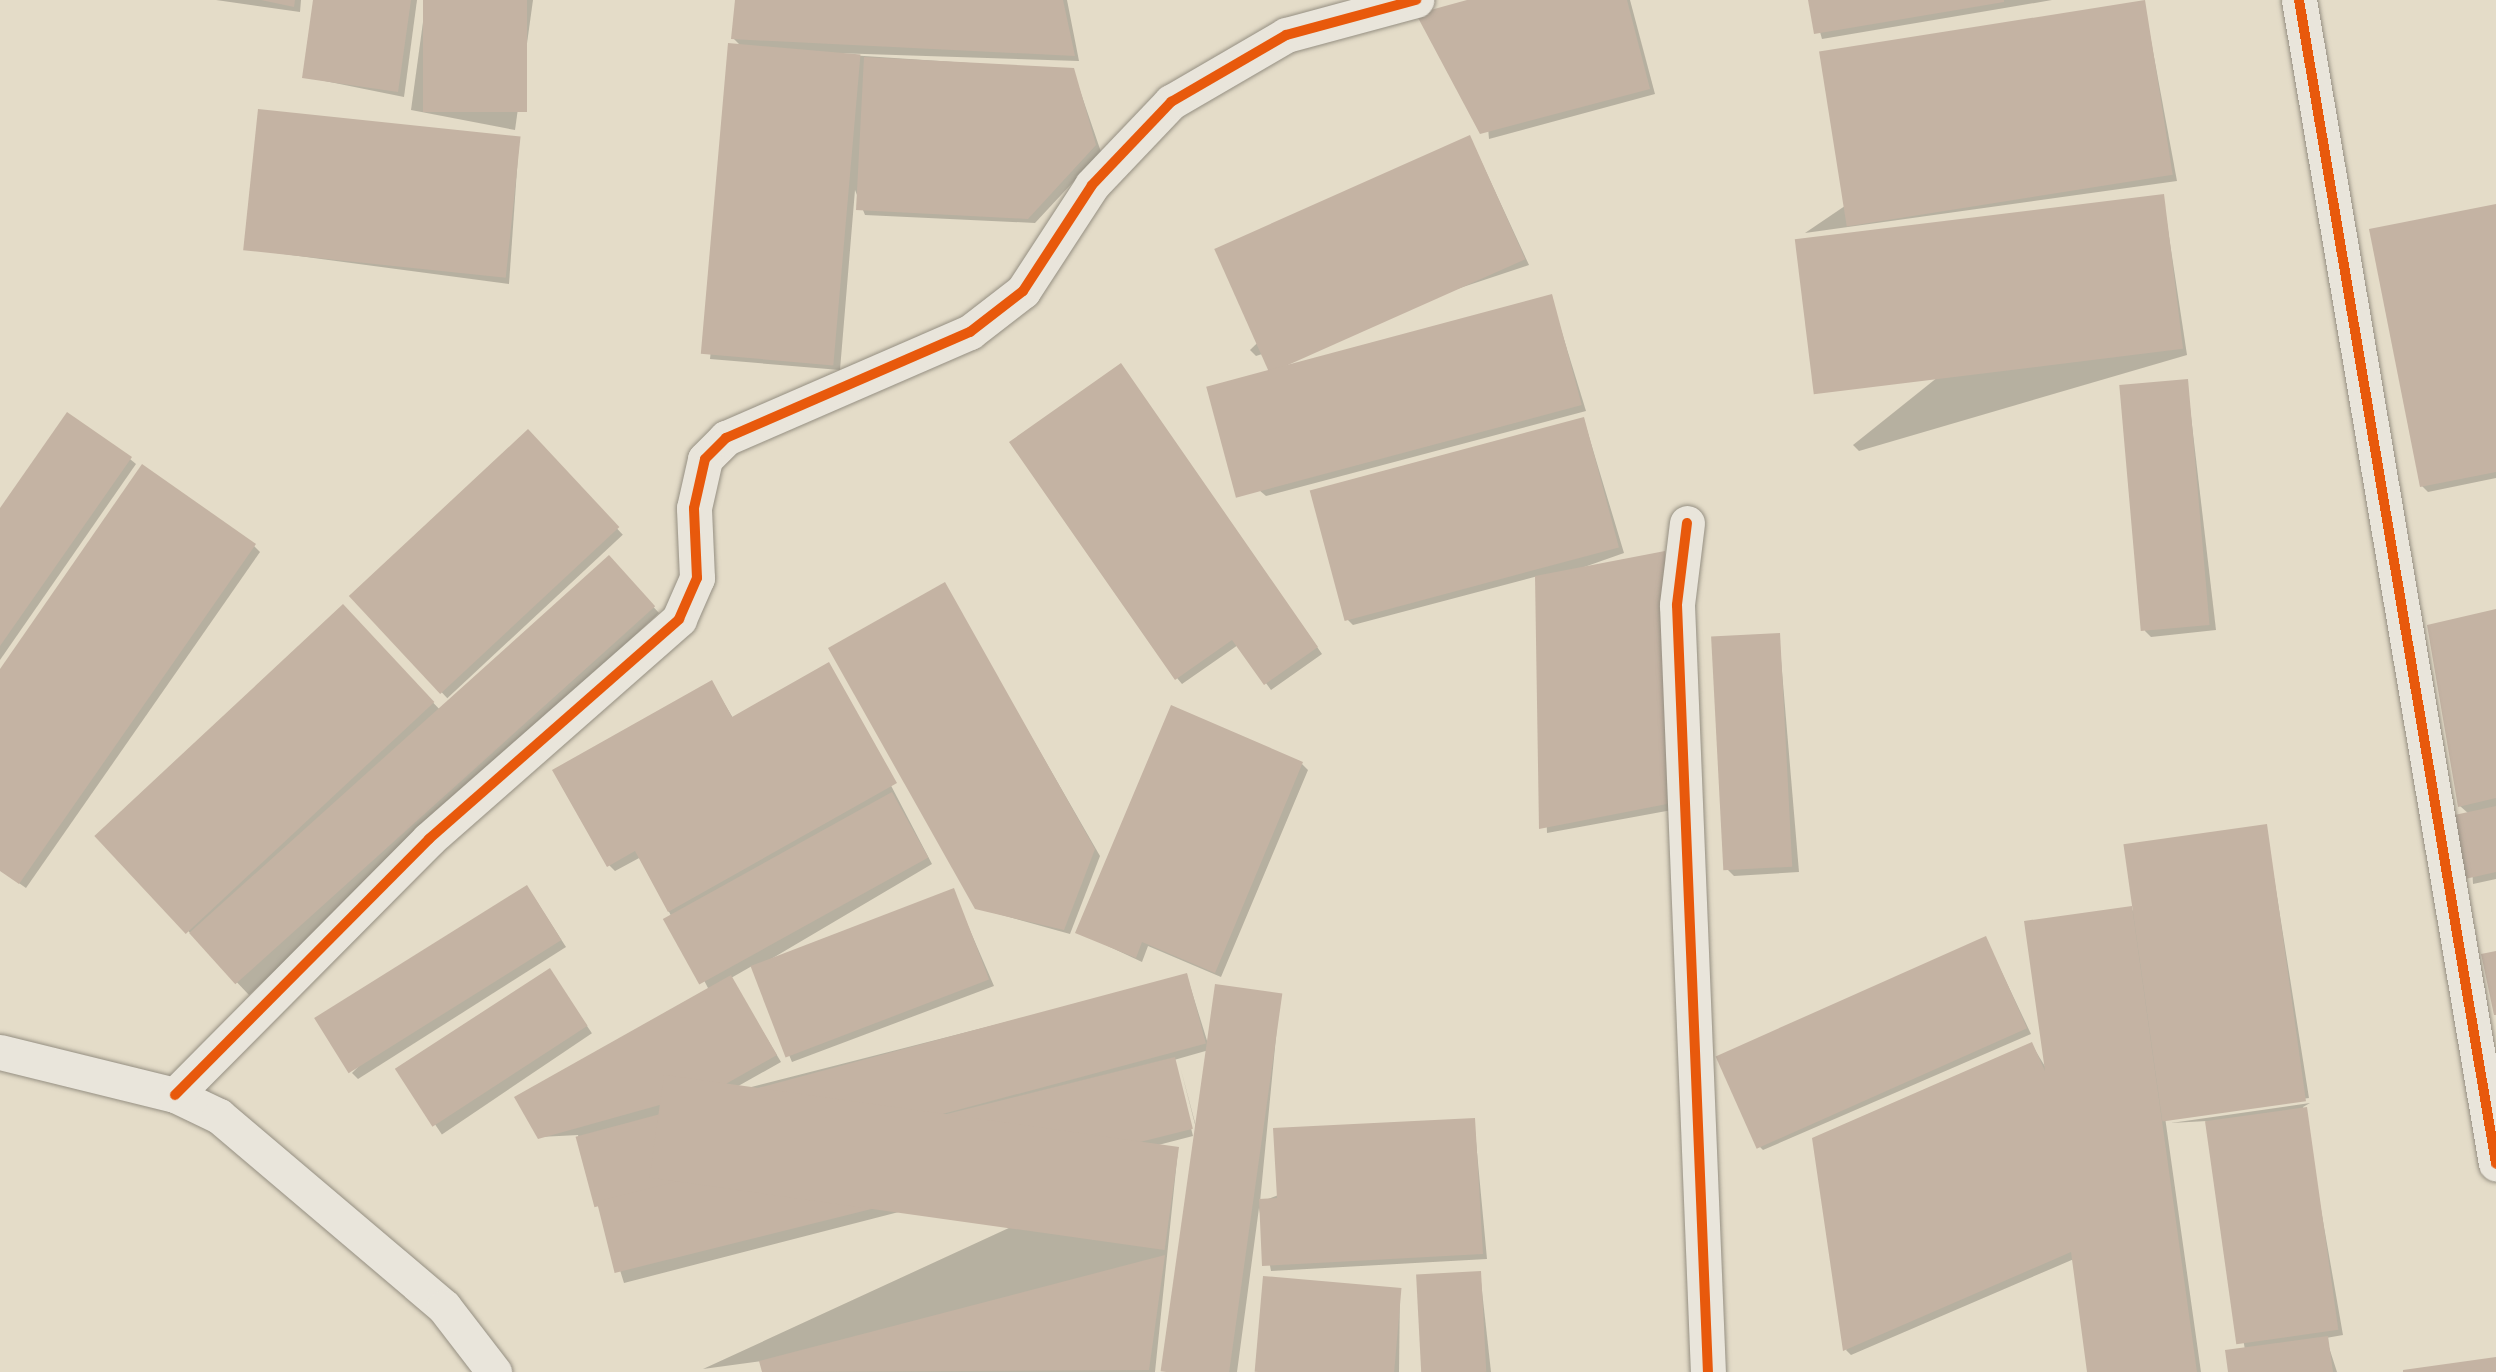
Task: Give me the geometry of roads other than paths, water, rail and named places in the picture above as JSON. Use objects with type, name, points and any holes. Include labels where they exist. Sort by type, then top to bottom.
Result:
[{"type":"street","points":[[175,1095],[429,839],[680,619],[697,578],[694,508],[705,459],[726,438],[970,332],[1023,291],[1092,185],[1171,102],[1286,36],[1416,0]]},
{"type":"street","points":[[2299,0],[2496,1163]]},
{"type":"street","points":[[1687,523],[1677,605],[1708,1372]]},
{"type":"street","points":[[0,1052],[175,1095],[259,1144],[444,1307],[494,1372]]}]
